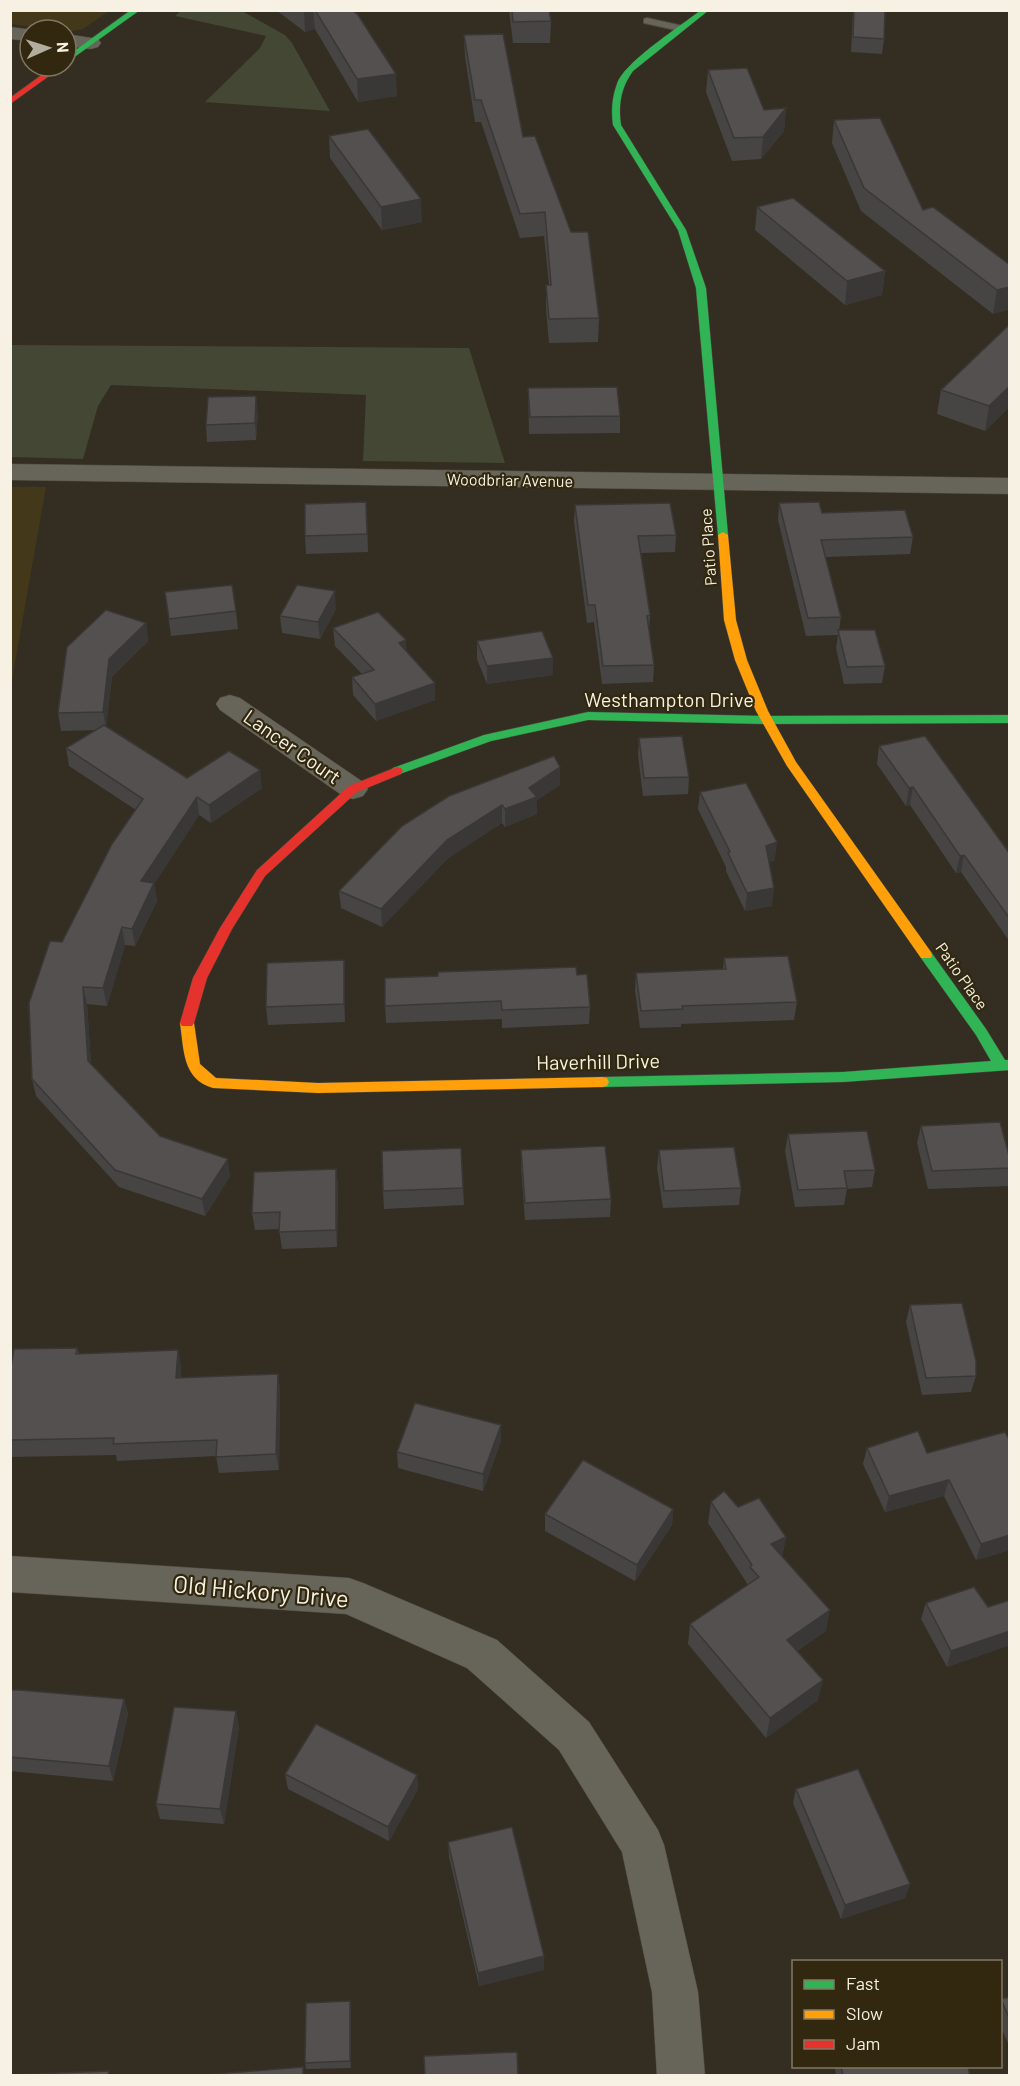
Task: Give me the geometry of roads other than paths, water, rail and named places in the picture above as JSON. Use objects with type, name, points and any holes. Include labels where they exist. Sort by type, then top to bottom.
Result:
[{"type":"street","points":[[78,52],[137,10]]},
{"type":"street","name":"Patio Place","points":[[706,10],[630,69],[621,82],[615,110],[617,125],[626,142],[682,230],[701,288],[720,483],[730,620],[749,686],[764,720],[791,763],[1005,1065]]},
{"type":"street","points":[[78,41],[91,43]]},
{"type":"street","points":[[10,102],[43,78]]},
{"type":"street","name":"Woodbriar Avenue","points":[[10,472],[1010,486]]},
{"type":"street","name":"Lancer Court","points":[[230,704],[353,789]]},
{"type":"street","name":"Westhampton Drive","points":[[193,1066],[186,1026],[200,978],[226,928],[261,873],[353,789],[422,760],[477,742],[588,716],[764,720],[1010,719]]},
{"type":"street","name":"Haverhill Drive","points":[[193,1066],[213,1083],[318,1088],[843,1077],[1005,1065]]},
{"type":"street","name":"Old Hickory Drive","points":[[10,1574],[350,1596],[482,1654],[574,1736],[642,1845],[675,1992],[681,2076]]},
{"type":"lane","points":[[647,21],[680,28]]}]
